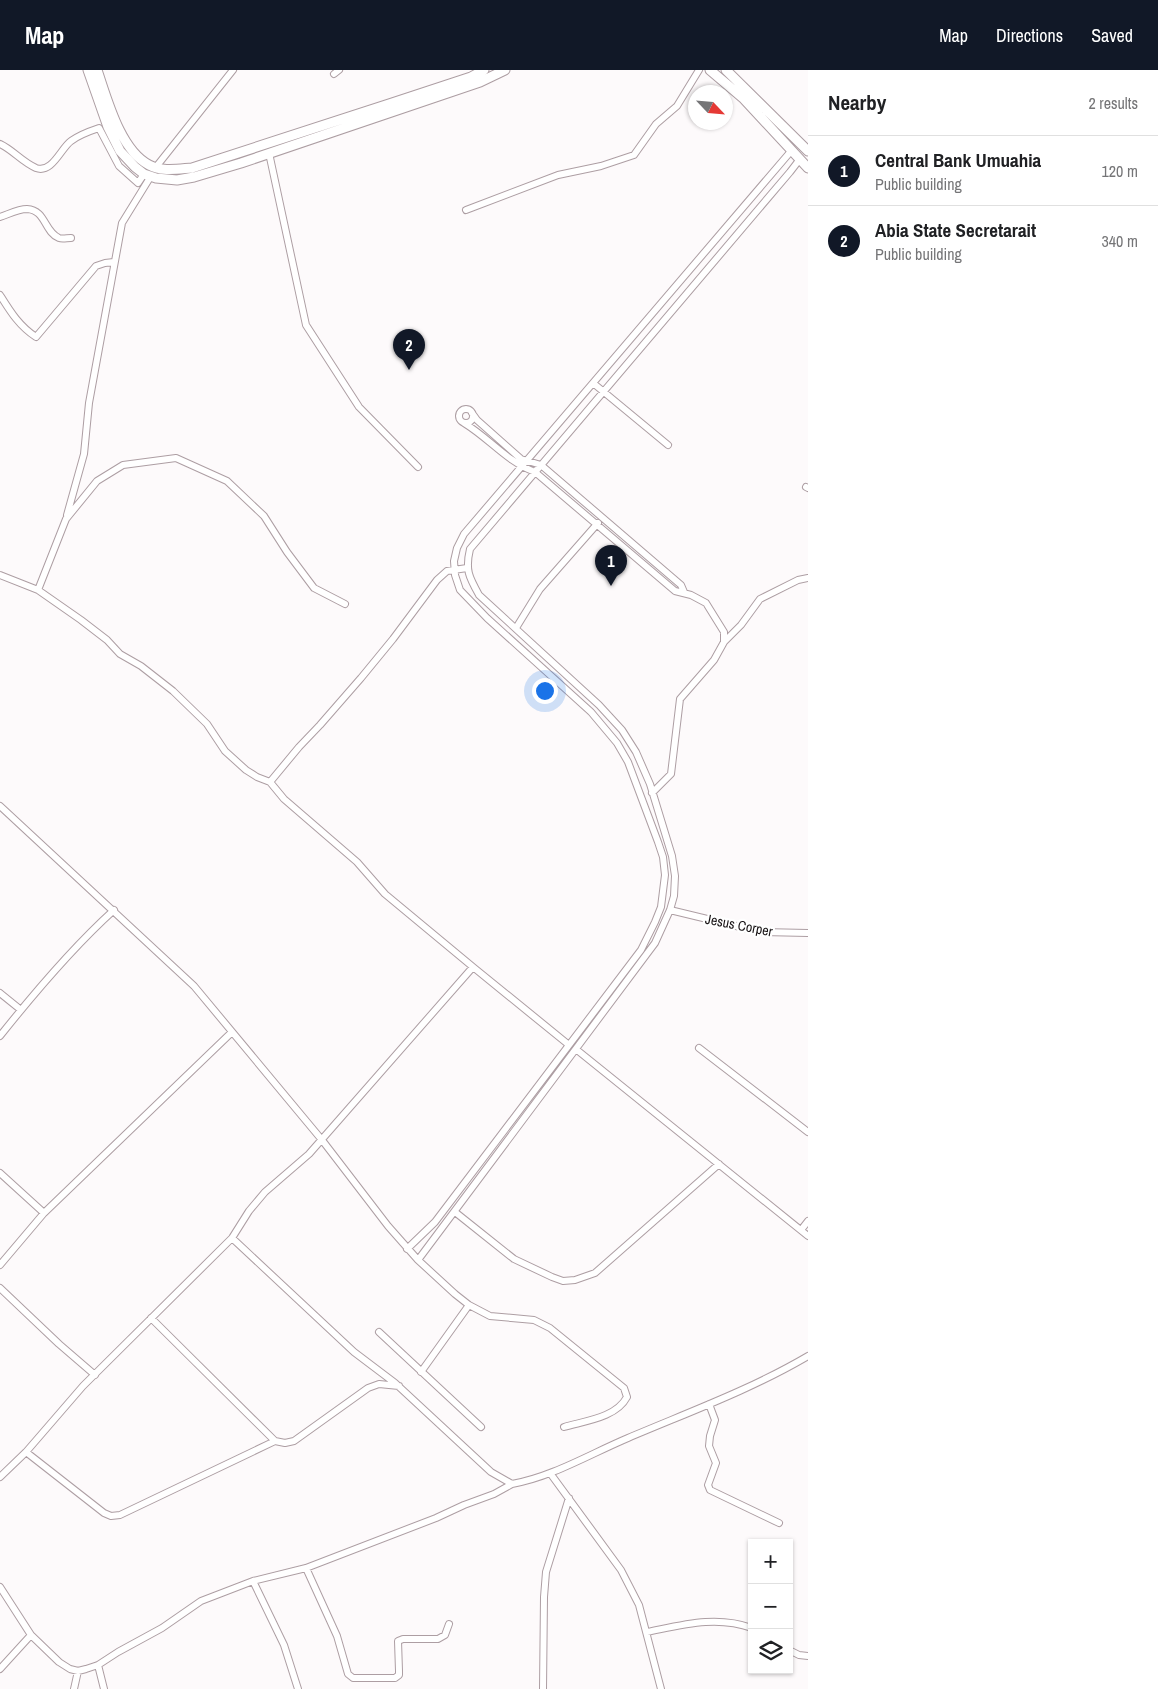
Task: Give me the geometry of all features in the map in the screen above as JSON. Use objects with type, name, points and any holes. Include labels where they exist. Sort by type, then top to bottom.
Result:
[{"type":"street","points":[[88,70],[108,127],[120,151],[135,167],[148,175],[177,180],[194,177],[269,154],[480,82],[494,72],[505,70]]},
{"type":"street","points":[[97,70],[116,122],[129,145],[149,165],[167,170],[192,168],[470,77],[484,70]]},
{"type":"street","points":[[156,167],[233,70]]},
{"type":"street","points":[[466,210],[558,175],[601,166],[634,155],[656,124],[677,106],[700,70]]},
{"type":"street","points":[[710,70],[743,98],[808,168]]},
{"type":"street","points":[[418,1260],[622,990],[655,943],[670,910],[674,896],[675,876],[672,856],[652,793],[636,752],[622,730],[599,705],[479,595],[470,579],[466,564],[470,549],[790,172],[807,149],[726,70]]},
{"type":"street","points":[[0,144],[10,148],[21,159],[37,168],[47,167],[70,142],[99,128],[119,166],[138,182],[148,175]]},
{"type":"street","points":[[408,1249],[435,1222],[641,950],[661,907],[664,894],[665,875],[663,857],[639,788],[618,743],[603,725],[460,590],[455,570],[456,548],[464,534],[798,141],[808,137]]},
{"type":"street","points":[[269,154],[306,325],[359,407],[418,467]]},
{"type":"street","points":[[38,590],[66,519],[84,454],[89,403],[122,223],[148,175]]},
{"type":"street","points":[[0,217],[17,210],[35,210],[56,236],[71,238]]},
{"type":"street","points":[[0,295],[15,318],[28,332],[36,337],[96,266],[114,262]]},
{"type":"street","points":[[594,383],[668,445]]},
{"type":"street","points":[[684,592],[681,585],[541,465],[522,459],[476,420],[467,409],[461,412],[459,418],[464,423],[522,467],[535,472],[675,591],[684,592],[706,603],[724,632],[724,642]]},
{"type":"street","points":[[464,423],[470,421],[473,417],[472,413]]},
{"type":"street","points":[[66,519],[97,481],[123,465],[176,458],[227,481],[264,516],[287,552],[314,588],[345,604]]},
{"type":"street","points":[[516,628],[540,589],[602,518]]},
{"type":"street","points":[[270,782],[361,678],[437,580],[447,571],[467,568]]},
{"type":"street","points":[[0,575],[38,590],[82,620],[107,640],[120,654],[141,666],[173,691],[206,724],[225,751],[246,770],[270,782],[284,799],[357,862],[385,894],[569,1045]]},
{"type":"street","points":[[652,793],[671,774],[680,699],[714,660],[724,642],[741,625],[760,599],[798,580],[808,578]]},
{"type":"street","points":[[0,806],[194,986],[322,1140],[418,1260],[469,1305],[490,1316],[534,1320],[550,1328],[624,1388],[627,1397],[623,1404],[603,1416],[564,1427]]},
{"type":"street","points":[[0,1036],[92,931],[114,910]]},
{"type":"street","name":"Jesus Corper","points":[[670,910],[761,932],[808,933]]},
{"type":"street","points":[[0,1477],[26,1452],[83,1386],[232,1238],[249,1211],[265,1192],[309,1154],[322,1140],[473,967]]},
{"type":"street","points":[[614,985],[622,990]]},
{"type":"street","points":[[0,993],[21,1010]]},
{"type":"street","points":[[0,1265],[44,1213],[232,1032]]},
{"type":"street","points":[[699,1048],[808,1132]]},
{"type":"street","points":[[577,1050],[808,1236]]},
{"type":"street","points":[[491,1148],[498,1154]]},
{"type":"street","points":[[455,1212],[514,1259],[557,1279],[563,1281],[575,1280],[595,1273],[719,1164]]},
{"type":"street","points":[[0,1173],[44,1213]]},
{"type":"street","points":[[801,1230],[808,1221]]},
{"type":"street","points":[[232,1238],[354,1352],[399,1386],[491,1472],[512,1484]]},
{"type":"street","points":[[0,1288],[95,1375]]},
{"type":"street","points":[[421,1372],[469,1305]]},
{"type":"street","points":[[151,1318],[275,1441],[285,1443],[294,1441],[368,1388],[379,1384],[399,1386]]},
{"type":"street","points":[[379,1332],[481,1427]]},
{"type":"street","points":[[0,1587],[31,1635],[59,1662],[70,1669],[78,1670],[98,1665],[162,1628],[201,1601],[253,1582],[306,1568],[436,1518],[494,1494],[512,1484],[532,1481],[773,1377],[808,1356]]},
{"type":"street","points":[[710,1404],[715,1420],[709,1446],[716,1463],[708,1485],[710,1490],[779,1523]]},
{"type":"street","points":[[26,1452],[104,1513],[111,1516],[120,1515],[275,1441]]},
{"type":"street","points":[[550,1472],[621,1570],[639,1605],[661,1689]]},
{"type":"street","points":[[543,1689],[546,1572],[569,1498]]},
{"type":"street","points":[[306,1568],[337,1636],[348,1674],[353,1678],[395,1678],[399,1671],[398,1641],[403,1639],[438,1639],[445,1634],[449,1624]]},
{"type":"street","points":[[253,1582],[284,1645],[298,1689]]},
{"type":"street","points":[[647,1632],[702,1621],[740,1624],[748,1627]]},
{"type":"street","points":[[0,1669],[31,1635]]},
{"type":"street","points":[[793,1652],[808,1656]]},
{"type":"street","points":[[98,1665],[104,1689]]},
{"type":"street","points":[[74,1689],[78,1670]]},
{"type":"place","name":"Abia State Secretarait","points":[[409,370]]},
{"type":"place","name":"Central Bank Umuahia","points":[[611,586]]}]
